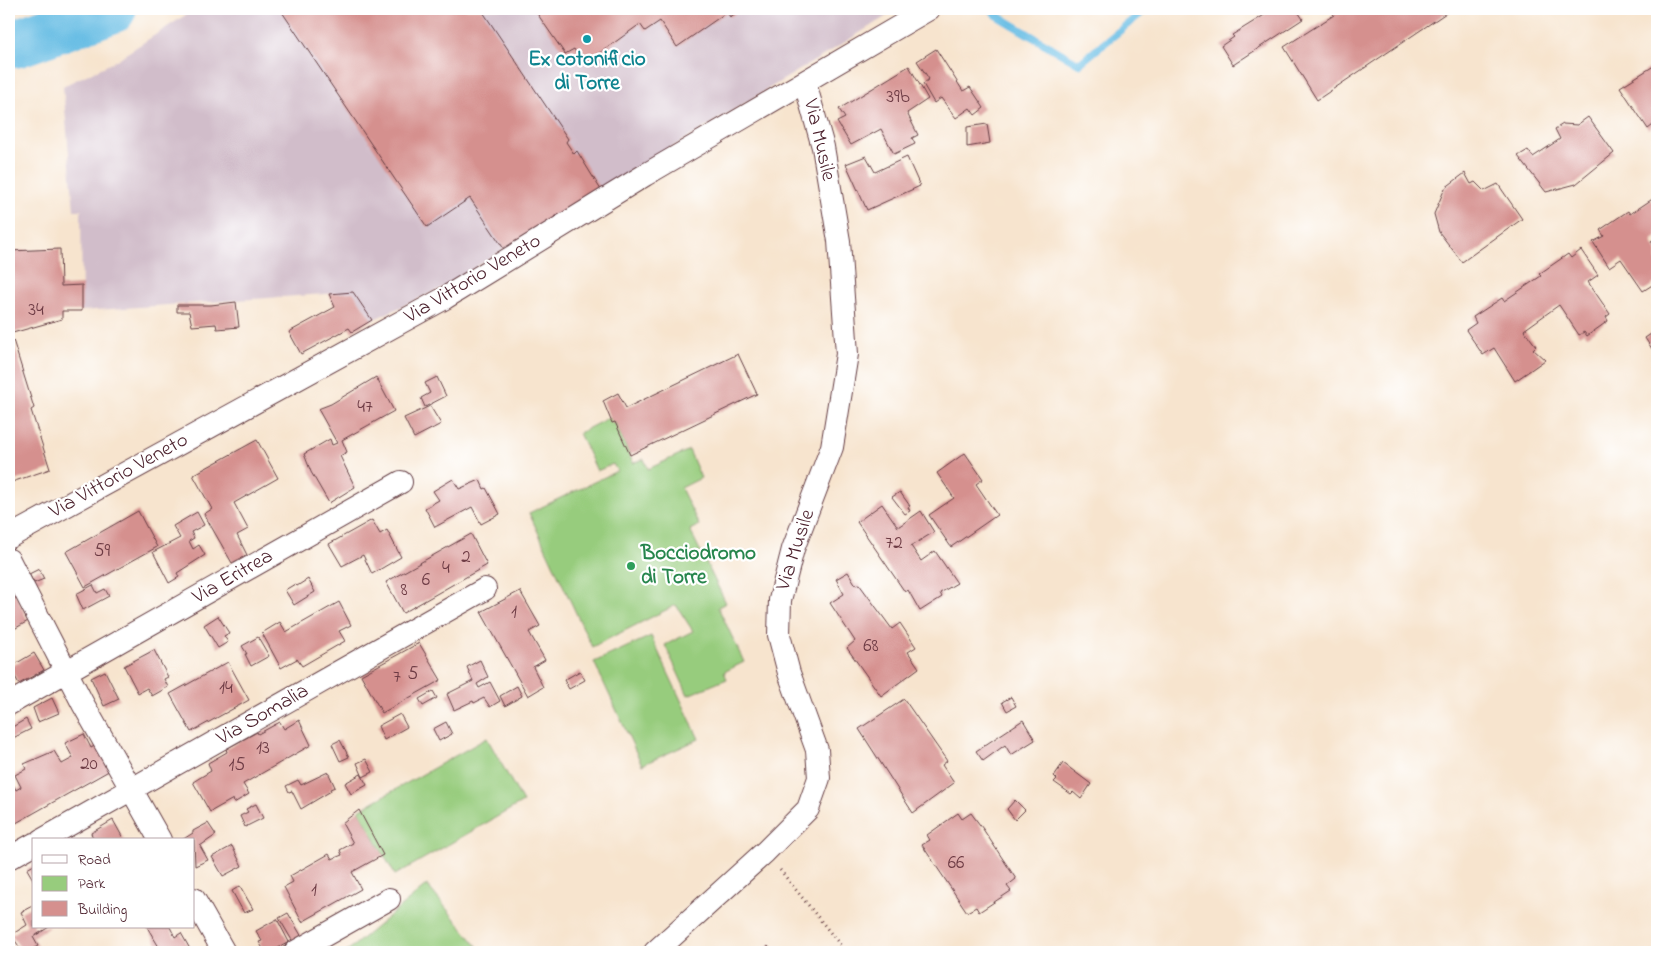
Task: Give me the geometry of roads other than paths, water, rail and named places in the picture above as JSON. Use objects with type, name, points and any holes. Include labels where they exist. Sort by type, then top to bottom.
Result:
[{"type":"street","name":"Via Vittorio Veneto","points":[[9,537],[445,298],[645,175],[929,9]]},
{"type":"street","name":"Via Musile","points":[[655,952],[765,852],[808,809],[819,778],[817,750],[789,673],[779,636],[780,600],[793,549],[832,447],[847,354],[839,241],[823,147],[805,83]]},
{"type":"street","name":"Via Eritrea","points":[[9,704],[400,482]]},
{"type":"street","points":[[9,560],[66,672],[159,838]]},
{"type":"street","name":"Via Somalia","points":[[46,838],[485,590]]},
{"type":"street","points":[[9,858],[32,845]]},
{"type":"street","points":[[295,952],[389,899]]},
{"type":"street","points":[[195,901],[224,952]]},
{"type":"waterway","points":[[9,44],[17,43],[112,9]]},
{"type":"waterway","points":[[992,9],[996,15],[1079,64],[1146,9]]},
{"type":"place","name":"Ex cotonificio di Torre","points":[[587,39]]},
{"type":"place","name":"Bocciodromo di Torre","points":[[631,566]]}]
